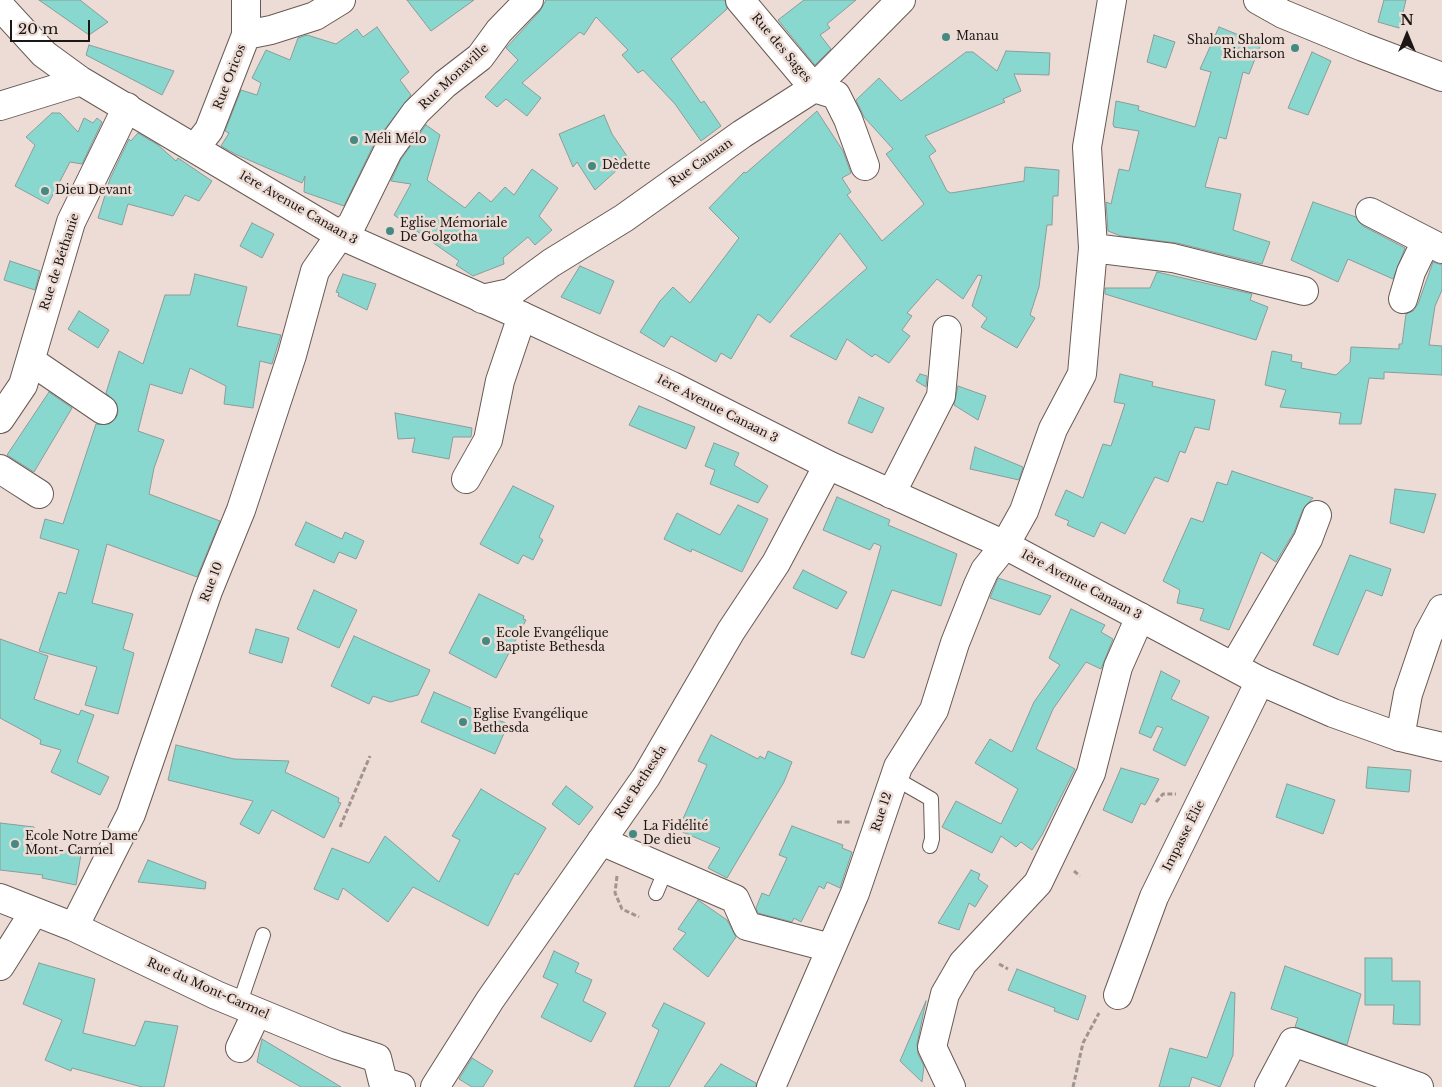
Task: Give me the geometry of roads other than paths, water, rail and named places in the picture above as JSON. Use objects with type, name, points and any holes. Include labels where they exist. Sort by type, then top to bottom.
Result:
[{"type":"street","name":"Rue Oricos","points":[[195,148],[209,130],[246,35],[246,0]]},
{"type":"street","points":[[246,35],[271,30],[315,16],[341,0]]},
{"type":"street","name":"Rue Monaville","points":[[340,235],[352,224],[388,151],[416,112],[445,84],[480,57],[499,31],[529,0]]},
{"type":"street","name":"Rue des Sages","points":[[740,0],[814,88],[836,95],[848,119],[865,166]]},
{"type":"street","name":"Rue Canaan","points":[[482,299],[510,293],[551,263],[624,218],[742,134],[814,88],[901,0]]},
{"type":"street","name":"Rue 12","points":[[771,1087],[855,893],[892,776],[934,710],[955,643],[978,585],[985,570],[1005,545],[1024,511],[1053,429],[1082,374],[1094,248],[1087,147],[1112,0]]},
{"type":"street","points":[[1258,0],[1283,14],[1442,78]]},
{"type":"street","name":"1ère Avenue Canaan 3","points":[[0,6],[44,54],[81,81],[340,235],[522,316],[672,386],[828,465],[1005,545],[1260,681],[1333,713],[1400,737],[1442,747]]},
{"type":"street","points":[[0,106],[81,81]]},
{"type":"street","name":"Rue de Béthanie","points":[[0,419],[24,385],[71,222],[127,107]]},
{"type":"street","points":[[1370,212],[1434,245],[1411,272],[1404,299]]},
{"type":"street","name":"Rue 10","points":[[74,927],[131,814],[208,591],[244,501],[292,355],[315,271],[340,235]]},
{"type":"street","points":[[1094,248],[1174,258],[1304,291]]},
{"type":"street","points":[[466,479],[488,440],[500,381],[522,316]]},
{"type":"street","points":[[891,494],[940,396],[947,330]]},
{"type":"street","points":[[31,361],[103,410]]},
{"type":"street","name":"Rue Bethesda","points":[[435,1087],[490,1000],[646,777],[731,631],[776,563],[828,465]]},
{"type":"street","points":[[0,469],[39,494]]},
{"type":"street","points":[[1234,666],[1308,539],[1317,516]]},
{"type":"street","points":[[1400,737],[1411,686],[1428,635],[1442,609]]},
{"type":"street","points":[[950,1087],[932,1047],[945,994],[963,963],[1038,883],[1090,773],[1118,667],[1140,617]]},
{"type":"street","name":"Impasse Élie","points":[[1118,995],[1154,897],[1260,681]]},
{"type":"street","points":[[601,841],[626,852],[661,881],[735,899],[747,926],[831,948]]},
{"type":"street","name":"Rue du Mont-Carmel","points":[[0,898],[74,927],[248,1008],[337,1045],[378,1058],[388,1085]]},
{"type":"street","points":[[0,966],[34,912]]},
{"type":"street","points":[[240,1048],[248,1008]]},
{"type":"street","points":[[1268,1087],[1293,1042],[1419,1087]]},
{"type":"lane","points":[[892,776],[931,799],[932,839],[930,846]]},
{"type":"lane","points":[[248,1008],[263,935]]},
{"type":"place","name":"Manau","points":[[946,37]]},
{"type":"place","name":"Shalom Shalom Richarson","points":[[1295,48]]},
{"type":"place","name":"Méli Mélo","points":[[354,140]]},
{"type":"place","name":"Dèdette","points":[[592,166]]},
{"type":"place","name":"Dieu Devant","points":[[45,191]]},
{"type":"place","name":"Eglise Mémoriale De Golgotha","points":[[390,231]]},
{"type":"place","name":"Ecole Evangélique Baptiste Bethesda","points":[[486,641]]},
{"type":"place","name":"Eglise Evangélique Bethesda","points":[[463,722]]},
{"type":"place","name":"La Fidélité De dieu","points":[[633,834]]},
{"type":"place","name":"Ecole Notre Dame Mont- Carmel","points":[[15,844]]}]
